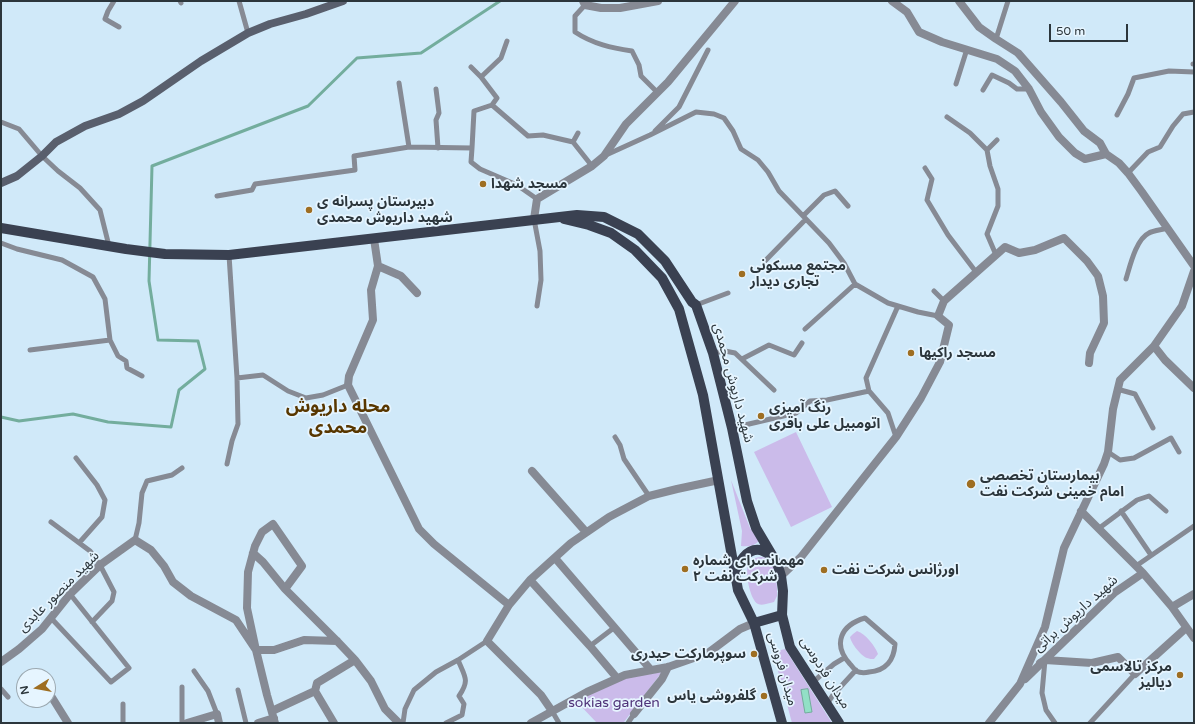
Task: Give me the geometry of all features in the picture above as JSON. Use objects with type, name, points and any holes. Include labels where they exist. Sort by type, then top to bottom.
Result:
[{"type":"main road","points":[[1,183],[16,176],[42,156],[56,142],[85,126],[119,114],[143,101],[220,49],[248,33],[270,24],[306,14],[342,1]]},
{"type":"main road","name":"شهید داریوش محمدی","points":[[108,246],[165,254],[229,255],[577,215],[604,217],[638,234],[666,261],[696,306],[713,353],[732,428],[751,515],[756,528],[778,566],[781,576],[783,591],[782,615]]},
{"type":"main road","name":"شهید داریوش محمدی","points":[[554,217],[589,224],[611,233],[635,250],[662,278],[679,308],[703,395],[738,590],[754,623]]},
{"type":"main road","points":[[1,228],[108,246]]},
{"type":"main road","points":[[735,574],[739,562],[752,551],[759,550],[772,555]]},
{"type":"main road","points":[[754,623],[782,615]]},
{"type":"main road","name":"میدان فردوسی","points":[[782,615],[790,647],[840,723]]},
{"type":"main road","name":"میدان فروسی","points":[[754,623],[782,723]]},
{"type":"street","points":[[584,3],[601,8],[620,8],[658,1]]},
{"type":"street","points":[[534,219],[537,199],[592,166],[604,156],[626,124],[673,76],[735,1]]},
{"type":"street","points":[[892,1],[907,12],[919,32],[942,42],[997,59],[1015,71],[1029,89],[1041,112],[1059,137],[1075,153],[1085,159],[1106,154]]},
{"type":"street","points":[[959,1],[979,27],[996,40],[1018,53],[1057,96],[1084,131],[1100,144],[1106,154],[1119,163],[1128,173],[1194,266]]},
{"type":"street","points":[[781,576],[801,557],[896,437],[921,398],[940,362],[949,325],[938,316],[944,302],[976,272],[1005,248],[1020,253],[1035,250],[1064,238],[1087,261],[1098,276],[1103,296],[1104,323],[1090,353],[1089,363]]},
{"type":"street","points":[[374,239],[378,266],[371,290],[373,320],[349,376],[348,385],[419,529],[434,544],[509,605]]},
{"type":"street","points":[[378,266],[401,276],[417,293]]},
{"type":"street","points":[[989,723],[1020,684],[1045,627],[1064,548],[1104,464],[1108,452],[1113,408],[1120,380],[1154,346],[1182,306],[1194,270]]},
{"type":"street","points":[[1154,346],[1165,360],[1194,388]]},
{"type":"street","points":[[532,471],[586,532]]},
{"type":"street","points":[[552,711],[541,695],[487,641],[509,605],[530,580],[570,543],[609,517],[649,496],[719,480]]},
{"type":"street","points":[[1081,511],[1144,573],[1172,607],[1194,638]]},
{"type":"street","points":[[274,718],[267,695],[247,608],[248,572],[255,546],[262,532],[273,524],[302,566],[285,589]]},
{"type":"street","points":[[135,540],[151,550],[164,566],[173,582],[191,596],[236,620],[256,650]]},
{"type":"street","name":"شهید منصور عابدی","points":[[2,659],[19,649],[42,629],[70,594],[100,565],[135,540]]},
{"type":"street","points":[[253,553],[263,562],[285,589],[355,660],[371,681],[384,709],[399,723]]},
{"type":"street","points":[[555,558],[615,626],[651,670]]},
{"type":"street","name":"شهید داریوش براتی","points":[[1020,684],[1114,593],[1144,573]]},
{"type":"street","points":[[530,580],[617,678]]},
{"type":"street","points":[[1172,607],[1194,594]]},
{"type":"street","points":[[531,723],[587,692],[617,678],[668,666],[708,653],[735,633],[754,623]]},
{"type":"street","points":[[1043,661],[1092,663],[1118,657],[1135,674],[1186,628]]},
{"type":"street","points":[[256,650],[274,650],[304,640],[337,641]]},
{"type":"street","points":[[258,723],[274,718],[315,691],[317,683],[355,660]]},
{"type":"street","points":[[634,714],[662,679],[668,666]]},
{"type":"street","points":[[315,691],[334,723]]},
{"type":"street","points":[[56,704],[68,723]]},
{"type":"street","points":[[187,723],[217,714],[220,723]]},
{"type":"lane","points":[[114,1],[105,19],[119,27]]},
{"type":"lane","points":[[239,1],[248,33]]},
{"type":"lane","points":[[996,40],[1008,1]]},
{"type":"lane","points":[[584,3],[575,16],[576,32],[585,39],[607,47],[632,51],[639,65],[641,76],[657,92]]},
{"type":"lane","points":[[481,77],[501,58],[507,41]]},
{"type":"lane","points":[[956,84],[967,49]]},
{"type":"lane","points":[[650,135],[679,107],[708,50]]},
{"type":"lane","points":[[471,67],[481,77],[497,98],[492,106],[474,111],[471,162],[480,169],[517,185],[537,199]]},
{"type":"lane","points":[[1117,115],[1128,94],[1134,78],[1169,71],[1194,72]]},
{"type":"lane","points":[[983,90],[992,75],[1009,83],[1017,89],[1029,89]]},
{"type":"lane","points":[[399,83],[409,147]]},
{"type":"lane","points":[[436,89],[439,113],[436,120],[438,148]]},
{"type":"lane","points":[[492,106],[528,136],[543,135],[573,142],[592,166]]},
{"type":"lane","points":[[604,156],[696,112],[714,114],[724,118],[734,131],[741,149],[758,160],[768,172],[779,191],[829,243],[844,263],[855,284],[888,303],[938,316]]},
{"type":"lane","points":[[1128,173],[1148,152],[1160,147],[1173,126],[1183,114],[1194,112]]},
{"type":"lane","points":[[947,117],[970,133],[987,150],[990,166],[998,189],[998,206],[987,234],[996,255]]},
{"type":"lane","points":[[1,122],[19,129],[42,156],[80,188],[100,210],[108,246]]},
{"type":"lane","points":[[573,142],[578,133]]},
{"type":"lane","points":[[987,150],[997,140]]},
{"type":"lane","points":[[217,196],[252,190],[255,184],[354,170],[354,156],[409,147],[472,148]]},
{"type":"lane","points":[[925,168],[932,179],[927,200],[948,235],[976,272]]},
{"type":"lane","points":[[765,261],[824,195],[835,191],[848,206]]},
{"type":"lane","points":[[534,219],[540,250],[541,280],[538,306]]},
{"type":"lane","points":[[1126,279],[1133,256],[1140,241],[1148,233],[1168,228]]},
{"type":"lane","points":[[1,243],[17,249],[62,260],[93,277],[105,299],[110,340],[118,356],[126,361],[127,368],[142,376]]},
{"type":"lane","points":[[227,464],[232,441],[238,424],[229,255]]},
{"type":"lane","points":[[805,329],[855,284]]},
{"type":"lane","points":[[934,291],[944,302]]},
{"type":"lane","points":[[696,306],[728,293]]},
{"type":"lane","points":[[896,437],[888,412],[869,391],[866,378],[898,306]]},
{"type":"lane","points":[[30,350],[110,340]]},
{"type":"lane","points":[[742,359],[769,346],[794,355],[802,343]]},
{"type":"lane","points":[[713,353],[725,351],[735,353],[774,390]]},
{"type":"lane","points":[[236,378],[263,375],[288,391],[306,398],[323,395],[348,385]]},
{"type":"lane","points":[[1118,389],[1135,394],[1153,428]]},
{"type":"lane","points":[[732,428],[796,413],[810,401],[827,400],[869,391]]},
{"type":"lane","points":[[615,437],[620,445],[624,459],[649,496]]},
{"type":"lane","points":[[1108,452],[1120,460],[1134,458],[1171,438],[1179,452]]},
{"type":"lane","points":[[76,458],[98,485],[105,500],[102,517],[79,543]]},
{"type":"lane","points":[[135,540],[142,493],[147,481],[172,475],[182,468]]},
{"type":"lane","points":[[1098,529],[1137,500],[1149,496],[1166,511]]},
{"type":"lane","points":[[1121,511],[1151,555]]},
{"type":"lane","points":[[51,522],[90,551],[100,565],[114,592],[112,601],[92,622]]},
{"type":"lane","points":[[1136,566],[1194,526]]},
{"type":"lane","points":[[51,618],[111,682],[128,668],[70,594]]},
{"type":"lane","points":[[865,618],[895,644],[894,652],[890,661],[884,668],[875,672],[865,673],[856,670],[844,658],[840,641],[848,626],[855,620],[865,618]]},
{"type":"lane","points":[[590,646],[615,626]]},
{"type":"lane","points":[[402,723],[405,709],[414,690],[436,672],[487,641]]},
{"type":"lane","points":[[812,682],[844,658]]},
{"type":"lane","points":[[446,723],[462,715],[464,704],[459,696],[466,686],[466,678],[458,660]]},
{"type":"lane","points":[[1043,661],[1042,693],[1046,710],[1055,723]]},
{"type":"lane","points":[[827,704],[833,695],[856,670]]},
{"type":"lane","points":[[194,671],[208,691],[217,714]]},
{"type":"lane","points":[[1090,723],[1135,674]]},
{"type":"lane","points":[[182,687],[182,723]]},
{"type":"lane","points":[[1,689],[8,697]]},
{"type":"lane","points":[[238,690],[246,723]]},
{"type":"lane","points":[[123,704],[124,723]]},
{"type":"lane","points":[[552,711],[559,723]]},
{"type":"lane","points":[[628,723],[634,714]]},
{"type":"green space","points":[[796,432],[832,507],[791,527],[754,452]]},
{"type":"green space","points":[[731,480],[750,528],[759,541],[751,546],[741,546],[742,531]]},
{"type":"green space","points":[[754,558],[766,558],[771,562],[775,574],[777,589],[777,596],[774,602],[762,605],[755,601],[750,591],[747,572],[750,561]]},
{"type":"green space","points":[[857,631],[867,637],[875,647],[878,654],[874,659],[865,657],[852,643],[850,637]]},
{"type":"green space","points":[[785,649],[832,723],[792,723],[773,652]]},
{"type":"green space","name":"sokias garden","points":[[662,672],[622,723],[597,723],[576,701],[625,678]]},
{"type":"shaded area","points":[[808,689],[812,712],[805,713],[801,690]]},
{"type":"waterway","points":[[1,417],[19,421],[73,414],[108,422],[171,427],[179,390],[205,369],[198,341],[158,340],[149,281],[152,166],[308,106],[357,58],[421,53],[500,1]]},
{"type":"place","name":"مسجد شهدا","points":[[483,184]]},
{"type":"place","name":"دبیرستان پسرانه ی شهید داریوش محمدی","points":[[309,210]]},
{"type":"place","name":"مجتمع مسکونی تجاری دیدار","points":[[742,274]]},
{"type":"place","name":"مسجد راکیها","points":[[911,353]]},
{"type":"place","name":"رنگ آمیزی اتومبیل علی باقری","points":[[761,416]]},
{"type":"place","name":"بیمارستان تخصصی امام خمینی شرکت نفت","points":[[971,484]]},
{"type":"place","name":"مهمانسرای شماره ۲ شرکت نفت","points":[[685,569]]},
{"type":"place","name":"اورژانس شرکت نفت","points":[[824,570]]},
{"type":"place","name":"سوپرمارکت حیدری","points":[[754,654]]},
{"type":"place","name":"مرکز تالاسمی دیالیز","points":[[1180,675]]},
{"type":"place","name":"گلفروشی یاس","points":[[764,696]]},
{"type":"district","name":"محله داریوش محمدی","points":[[338,417]]}]
